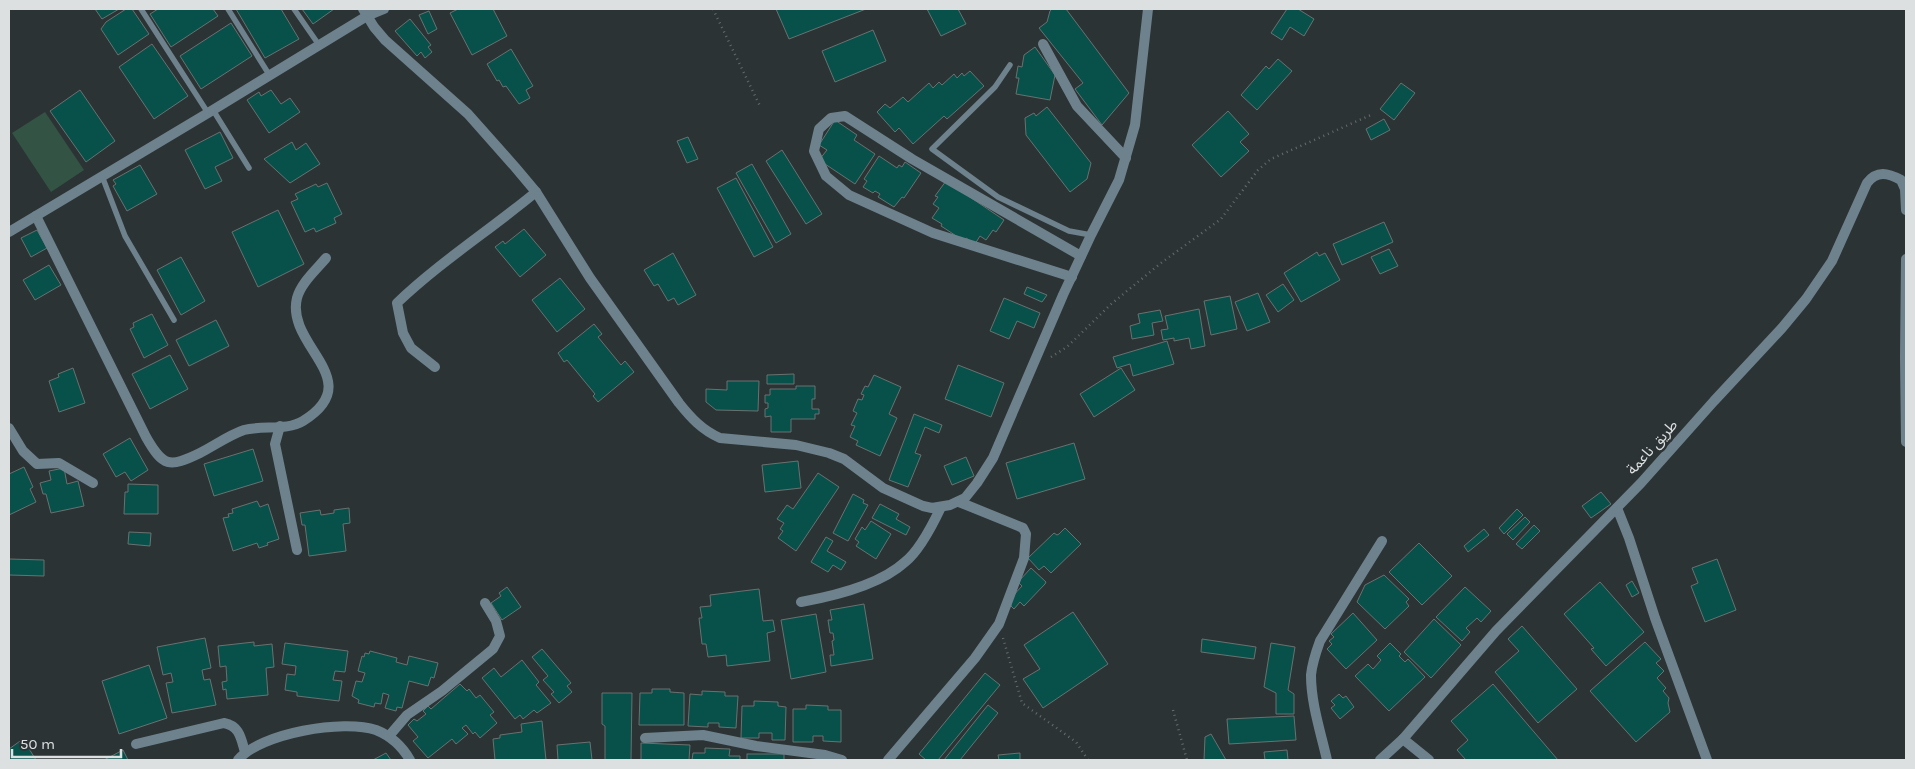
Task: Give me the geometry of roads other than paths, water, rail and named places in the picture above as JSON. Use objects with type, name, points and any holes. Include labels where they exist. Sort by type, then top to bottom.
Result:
[{"type":"street","points":[[9,232],[270,76],[319,45],[365,12],[384,9]]},
{"type":"street","points":[[365,12],[374,28],[391,46],[468,114],[536,192],[590,278],[693,420],[720,438],[796,445],[829,453],[844,459],[897,496],[932,508],[959,502],[965,498],[993,458],[1081,256],[1119,180],[1135,125],[1148,9]]},
{"type":"street","points":[[1043,44],[1077,106],[1126,158]]},
{"type":"street","points":[[1072,276],[933,233],[848,195],[826,176],[814,151],[819,129],[831,118],[844,116],[912,159],[1081,256]]},
{"type":"street","name":"طريق ناعمة","points":[[1380,760],[1403,738],[1496,631],[1617,508],[1714,401],[1760,354],[1806,299],[1832,261],[1867,183],[1872,177],[1878,173],[1884,173],[1905,179],[1906,210]]},
{"type":"street","points":[[435,367],[411,348],[404,333],[397,303],[430,274],[498,224],[536,192]]},
{"type":"street","points":[[36,216],[142,430],[160,458],[168,462],[183,460],[243,430],[295,425],[304,420],[326,400],[330,390],[327,374],[301,327],[296,310],[300,291],[326,258]]},
{"type":"street","points":[[1906,259],[1906,442]]},
{"type":"street","points":[[280,426],[275,444],[296,550]]},
{"type":"street","points":[[9,428],[23,451],[38,464],[59,463],[94,483]]},
{"type":"street","points":[[888,760],[975,658],[999,624],[1024,558],[1025,530],[1021,526],[959,502]]},
{"type":"street","points":[[801,602],[833,596],[890,573],[905,563],[923,539],[941,507]]},
{"type":"street","points":[[1617,508],[1706,760]]},
{"type":"street","points":[[1327,760],[1319,729],[1311,675],[1315,656],[1327,628],[1382,541]]},
{"type":"street","points":[[389,736],[407,715],[442,691],[493,649],[500,636],[496,621],[485,603]]},
{"type":"street","points":[[136,744],[224,723],[232,724],[238,730],[241,756],[262,742],[299,732],[321,728],[360,728],[374,730],[389,736],[405,752],[410,760]]},
{"type":"street","points":[[645,738],[703,735],[756,746],[825,754],[842,760]]},
{"type":"street","points":[[1403,738],[1429,760]]},
{"type":"lane","points":[[141,9],[249,168]]},
{"type":"lane","points":[[228,9],[270,76]]},
{"type":"lane","points":[[294,9],[319,45]]},
{"type":"lane","points":[[1010,65],[995,87],[932,149],[998,197],[1069,231],[1091,235]]},
{"type":"lane","points":[[102,176],[126,236],[174,320]]}]
